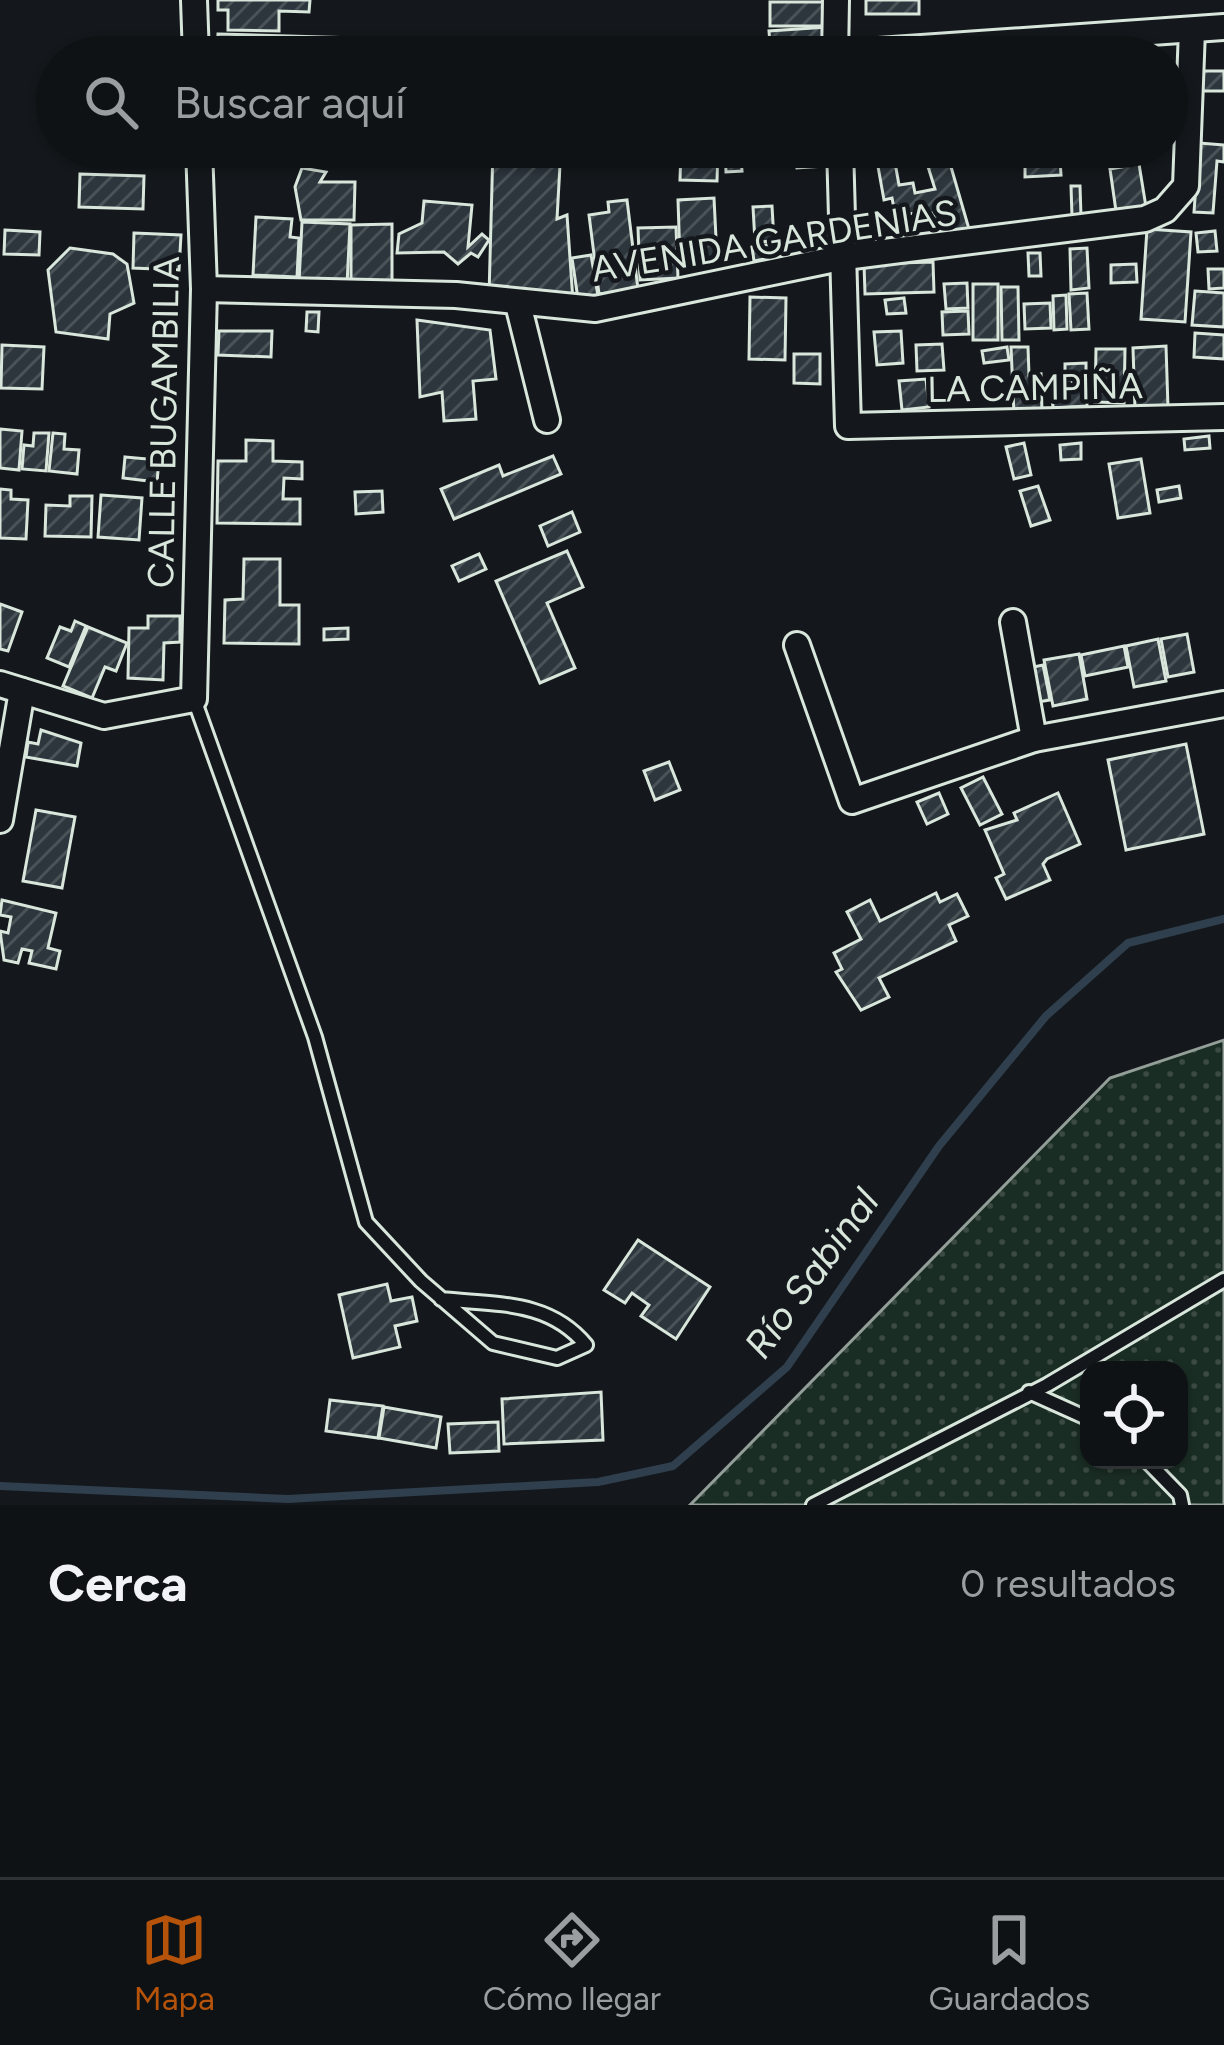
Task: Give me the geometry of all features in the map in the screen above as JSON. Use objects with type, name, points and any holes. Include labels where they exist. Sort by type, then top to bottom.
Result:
[{"type":"street","points":[[194,0],[195,36]]},
{"type":"street","points":[[835,36],[836,0]]},
{"type":"street","points":[[1110,36],[1224,27]]},
{"type":"street","name":"AVENIDA GARDENIAS","points":[[1188,134],[1192,30]]},
{"type":"street","name":"CALLE BUGAMBILIA","points":[[194,699],[204,289],[200,168]]},
{"type":"street","points":[[840,168],[845,257]]},
{"type":"street","name":"AVENIDA GARDENIAS","points":[[204,289],[456,295],[595,309],[845,257],[1113,225],[1165,210],[1186,186],[1187,168]]},
{"type":"street","name":"LA CAMPIÑA","points":[[845,257],[848,426],[1224,417]]},
{"type":"street","points":[[518,304],[547,420]]},
{"type":"street","points":[[1013,622],[1034,739]]},
{"type":"street","points":[[797,645],[852,801],[1034,739],[1224,704]]},
{"type":"street","points":[[0,820],[11,687],[104,716],[194,699]]},
{"type":"lane","points":[[194,699],[315,1037],[366,1222],[441,1299],[493,1343],[557,1358],[586,1345],[566,1321],[530,1309],[441,1299]]},
{"type":"lane","points":[[814,1505],[1029,1392],[1224,1280]]},
{"type":"lane","points":[[1029,1392],[1080,1415]]},
{"type":"lane","points":[[1155,1469],[1180,1495],[1182,1505]]},
{"type":"green space","points":[[1224,1040],[1224,1505],[690,1505],[1110,1078]]},
{"type":"building","points":[[218,0],[310,0],[309,12],[279,11],[279,31],[228,30],[228,10],[218,10]]},
{"type":"building","points":[[866,0],[919,0],[919,14],[866,14]]},
{"type":"building","points":[[770,2],[828,2],[828,26],[770,26]]},
{"type":"building","points":[[828,27],[829,36],[769,36],[769,31]]},
{"type":"building","points":[[1199,71],[1224,71],[1224,91],[1200,91]]},
{"type":"building","points":[[1199,143],[1224,145],[1224,162],[1217,161],[1213,213],[1194,212]]},
{"type":"building","points":[[302,168],[326,172],[320,182],[355,182],[354,220],[301,220],[295,187]]},
{"type":"building","points":[[492,168],[560,168],[557,219],[567,215],[573,301],[489,296]]},
{"type":"building","points":[[680,168],[717,168],[717,181],[680,180]]},
{"type":"building","points":[[878,168],[896,168],[899,185],[913,183],[915,193],[935,189],[928,168],[951,168],[969,229],[937,234],[933,213],[895,214],[892,198],[884,200]]},
{"type":"building","points":[[1025,168],[1061,168],[1061,175],[1025,177]]},
{"type":"building","points":[[1140,168],[1146,207],[1116,211],[1110,169]]},
{"type":"building","points":[[80,174],[144,176],[143,209],[79,207]]},
{"type":"building","points":[[1071,186],[1080,186],[1081,216],[1072,216]]},
{"type":"building","points":[[714,198],[717,258],[680,260],[678,200]]},
{"type":"building","points":[[627,200],[638,289],[599,294],[589,215],[609,212],[608,202]]},
{"type":"building","points":[[424,201],[472,205],[468,247],[482,234],[489,240],[478,257],[471,253],[458,264],[444,252],[397,253],[399,234],[422,223]]},
{"type":"building","points":[[772,206],[774,241],[755,242],[753,207]]},
{"type":"building","points":[[256,217],[292,219],[290,237],[299,238],[297,277],[253,275]]},
{"type":"building","points":[[302,222],[350,224],[347,285],[299,283]]},
{"type":"building","points":[[392,224],[392,282],[351,282],[351,225]]},
{"type":"building","points":[[676,227],[678,278],[640,280],[638,228]]},
{"type":"building","points":[[1147,229],[1191,232],[1185,322],[1141,319]]},
{"type":"building","points":[[5,230],[40,232],[39,255],[4,254]]},
{"type":"building","points":[[1215,231],[1217,251],[1198,252],[1196,233]]},
{"type":"building","points":[[134,233],[181,235],[179,270],[133,268]]},
{"type":"building","points":[[784,242],[786,255],[754,261],[752,247]]},
{"type":"building","points":[[70,248],[113,254],[127,264],[134,303],[110,314],[108,339],[56,332],[48,270]]},
{"type":"building","points":[[1087,248],[1089,288],[1071,290],[1070,249]]},
{"type":"building","points":[[1028,253],[1040,253],[1041,276],[1029,276]]},
{"type":"building","points":[[591,255],[598,296],[578,299],[572,258]]},
{"type":"building","points":[[933,262],[934,292],[865,294],[864,264]]},
{"type":"building","points":[[1136,264],[1137,282],[1111,283],[1111,265]]},
{"type":"building","points":[[1208,269],[1224,269],[1224,288],[1209,289]]},
{"type":"building","points":[[967,283],[968,308],[946,309],[944,284]]},
{"type":"building","points":[[973,284],[998,284],[998,340],[973,340]]},
{"type":"building","points":[[1001,287],[1018,287],[1019,340],[1002,340]]},
{"type":"building","points":[[1195,291],[1224,293],[1224,327],[1192,325]]},
{"type":"building","points":[[1087,293],[1089,329],[1071,330],[1069,294]]},
{"type":"building","points":[[1066,295],[1067,329],[1054,330],[1053,296]]},
{"type":"building","points":[[750,297],[786,298],[785,360],[749,359]]},
{"type":"building","points":[[904,298],[906,313],[887,314],[885,300]]},
{"type":"building","points":[[1050,303],[1051,328],[1025,329],[1024,304]]},
{"type":"building","points":[[968,311],[969,334],[943,335],[942,312]]},
{"type":"building","points":[[307,312],[319,312],[318,332],[306,331]]},
{"type":"building","points":[[417,320],[490,330],[496,379],[473,381],[476,419],[444,421],[442,392],[420,397]]},
{"type":"building","points":[[219,331],[272,331],[271,357],[218,355]]},
{"type":"building","points":[[901,331],[903,363],[877,365],[874,332]]},
{"type":"building","points":[[1195,333],[1224,335],[1224,359],[1194,357]]},
{"type":"building","points":[[942,344],[944,370],[917,371],[916,345]]},
{"type":"building","points":[[2,345],[44,347],[42,389],[1,388]]},
{"type":"building","points":[[1166,346],[1168,408],[1135,409],[1133,348]]},
{"type":"building","points":[[1007,347],[1009,360],[984,363],[982,351]]},
{"type":"building","points":[[1011,347],[1028,347],[1029,375],[1041,374],[1042,413],[1014,414]]},
{"type":"building","points":[[1096,349],[1125,349],[1124,403],[1095,402]]},
{"type":"building","points":[[794,354],[820,354],[820,384],[794,383]]},
{"type":"building","points":[[1086,363],[1086,379],[1065,380],[1065,364]]},
{"type":"building","points":[[926,379],[929,407],[902,410],[899,381]]},
{"type":"building","points":[[1086,381],[1087,406],[1053,408],[1051,383]]},
{"type":"building","points":[[0,429],[22,431],[19,470],[0,468]]},
{"type":"building","points":[[34,433],[49,433],[46,471],[22,469],[24,445],[33,446]]},
{"type":"building","points":[[53,433],[65,434],[64,449],[79,450],[77,474],[49,471]]},
{"type":"building","points":[[1209,436],[1210,448],[1185,450],[1184,439]]},
{"type":"building","points":[[246,440],[273,441],[273,461],[302,462],[302,479],[284,478],[283,499],[300,499],[300,524],[217,523],[218,461],[246,461]]},
{"type":"building","points":[[1024,443],[1031,475],[1014,479],[1006,447]]},
{"type":"building","points":[[1081,443],[1081,459],[1061,460],[1060,445]]},
{"type":"building","points":[[553,456],[561,474],[454,519],[441,489],[499,465],[503,476]]},
{"type":"building","points":[[125,457],[159,460],[157,482],[123,478]]},
{"type":"building","points":[[1141,459],[1150,513],[1118,518],[1109,464]]},
{"type":"building","points":[[1038,486],[1050,520],[1031,526],[1020,491]]},
{"type":"building","points":[[1179,486],[1181,498],[1159,502],[1157,490]]},
{"type":"building","points":[[0,489],[11,490],[11,499],[28,500],[26,539],[0,538]]},
{"type":"building","points":[[382,491],[383,512],[356,514],[355,492]]},
{"type":"building","points":[[101,495],[142,498],[139,540],[98,537]]},
{"type":"building","points":[[70,496],[92,496],[91,537],[45,536],[46,505],[70,506]]},
{"type":"building","points":[[572,512],[580,532],[548,546],[540,526]]},
{"type":"building","points":[[567,551],[583,587],[547,603],[575,668],[540,683],[496,581]]},
{"type":"building","points":[[479,554],[486,569],[459,581],[452,566]]},
{"type":"building","points":[[244,559],[280,559],[280,605],[299,605],[299,644],[224,643],[225,600],[243,599]]},
{"type":"building","points":[[0,604],[22,612],[8,651],[0,649]]},
{"type":"building","points":[[148,616],[180,616],[180,642],[164,643],[163,680],[128,678],[129,628],[148,628]]},
{"type":"building","points":[[75,621],[86,626],[69,667],[47,658],[60,627],[71,631]]},
{"type":"building","points":[[88,627],[127,643],[116,671],[105,667],[92,698],[63,686]]},
{"type":"building","points":[[348,628],[348,639],[324,640],[324,629]]},
{"type":"building","points":[[1187,634],[1194,672],[1168,677],[1161,639]]},
{"type":"building","points":[[1158,639],[1166,681],[1134,687],[1126,646]]},
{"type":"building","points":[[1124,646],[1128,667],[1085,676],[1081,655]]},
{"type":"building","points":[[1079,654],[1087,699],[1053,706],[1044,660]]},
{"type":"building","points":[[1043,665],[1050,700],[1031,703],[1024,669]]},
{"type":"building","points":[[41,730],[81,743],[77,766],[26,757],[28,742],[38,744]]},
{"type":"building","points":[[1186,744],[1204,834],[1126,850],[1108,760]]},
{"type":"building","points":[[669,762],[680,790],[655,800],[644,771]]},
{"type":"building","points":[[983,777],[1002,814],[980,825],[961,788]]},
{"type":"building","points":[[939,793],[948,814],[927,824],[917,802]]},
{"type":"building","points":[[1058,793],[1080,844],[1047,859],[1043,864],[1050,880],[1006,899],[996,878],[1004,874],[985,830],[1017,820],[1014,813]]},
{"type":"building","points":[[36,810],[75,817],[62,888],[23,881]]},
{"type":"building","points":[[936,893],[940,902],[957,894],[968,916],[949,925],[956,941],[879,978],[889,997],[861,1010],[836,972],[842,969],[834,953],[861,939],[847,912],[870,900],[880,921]]},
{"type":"building","points":[[2,900],[56,913],[48,948],[60,951],[56,969],[29,963],[32,951],[22,949],[18,963],[4,960],[0,931],[8,933],[11,917],[0,915]]},
{"type":"building","points":[[638,1240],[710,1287],[676,1339],[641,1316],[649,1305],[632,1293],[625,1303],[604,1290]]},
{"type":"building","points":[[387,1284],[391,1301],[412,1297],[417,1321],[395,1326],[400,1347],[353,1358],[339,1295]]},
{"type":"building","points":[[601,1392],[603,1440],[504,1444],[502,1399]]},
{"type":"building","points":[[330,1400],[383,1406],[378,1438],[326,1431]]},
{"type":"building","points":[[384,1407],[441,1417],[436,1448],[379,1438]]},
{"type":"building","points":[[498,1422],[499,1451],[450,1453],[448,1424]]},
{"type":"waterway","name":"Río Sabinal","points":[[0,1486],[288,1499],[598,1482],[673,1466],[787,1367],[939,1146],[1046,1016],[1128,943],[1224,919]]}]
